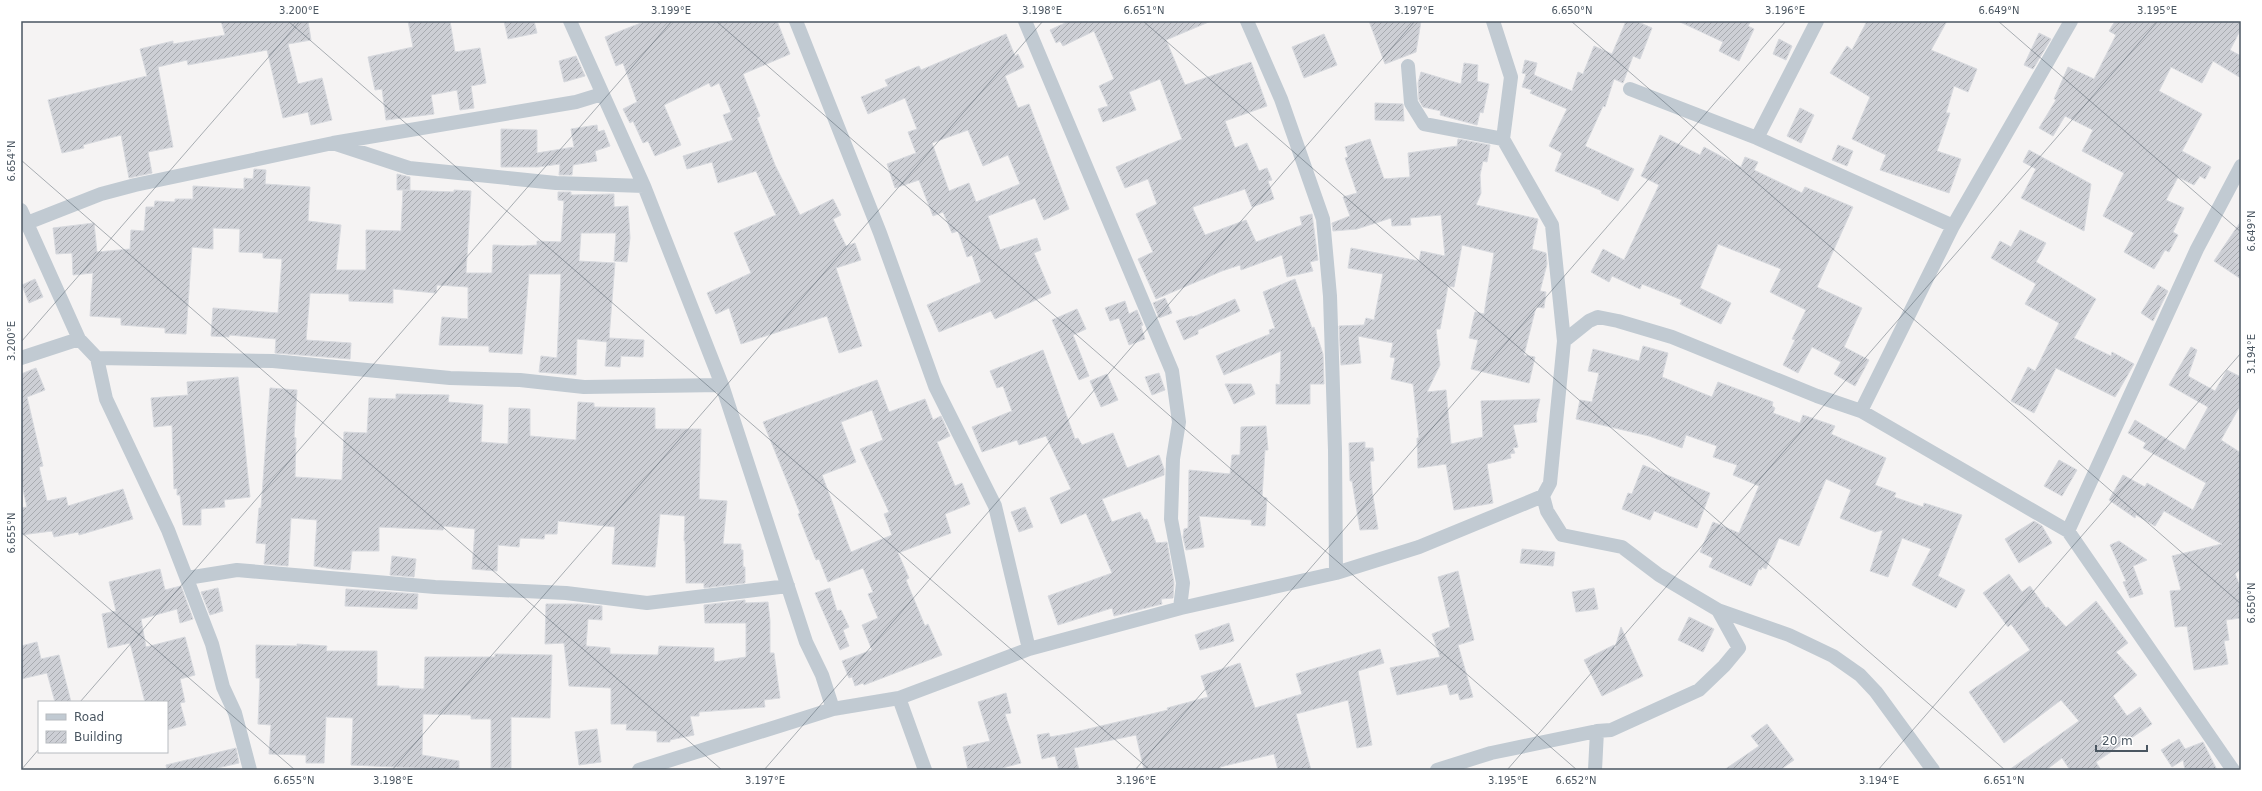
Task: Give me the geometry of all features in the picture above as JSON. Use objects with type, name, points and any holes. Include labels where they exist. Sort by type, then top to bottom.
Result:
[{"type":"street","points":[[570,21],[644,186],[722,385],[806,642],[822,675],[833,709]]},
{"type":"street","points":[[796,21],[880,233],[935,386],[995,506],[1029,649]]},
{"type":"street","points":[[1025,21],[1172,371],[1179,422],[1173,459],[1171,519],[1183,583],[1180,608]]},
{"type":"street","points":[[1247,21],[1281,99],[1323,219],[1330,311],[1335,450],[1336,573]]},
{"type":"street","points":[[639,770],[833,709],[899,698],[1029,649],[1180,608],[1336,573],[1419,547],[1543,496],[1550,483],[1564,341],[1552,225],[1503,139],[1511,77],[1493,21]]},
{"type":"street","points":[[1757,138],[1817,21]]},
{"type":"street","points":[[1861,411],[1952,226],[2071,21]]},
{"type":"street","points":[[1408,66],[1411,103],[1424,124],[1503,139]]},
{"type":"street","points":[[1630,89],[1757,138],[1952,226]]},
{"type":"street","points":[[27,223],[101,194],[135,185],[333,143],[576,102],[602,94]]},
{"type":"street","points":[[333,143],[409,168],[556,183],[644,186]]},
{"type":"street","points":[[2068,531],[2197,249],[2241,166]]},
{"type":"street","points":[[21,210],[79,339],[96,358],[106,399],[168,530],[212,644],[223,687],[235,713],[250,770]]},
{"type":"street","points":[[1564,341],[1590,321],[1598,317],[1618,321],[1672,337],[1817,396],[1861,411],[2068,531],[2233,770]]},
{"type":"street","points":[[21,358],[79,339]]},
{"type":"street","points":[[96,358],[273,361],[450,378],[520,380],[584,387],[722,385]]},
{"type":"street","points":[[1543,496],[1548,511],[1562,535],[1622,547],[1659,575],[1718,610],[1790,634],[1833,656],[1860,675],[1876,692],[1933,770]]},
{"type":"street","points":[[187,578],[237,570],[435,587],[566,593],[647,603],[788,586]]},
{"type":"street","points":[[1437,770],[1491,753],[1597,731],[1611,730],[1699,690],[1724,666],[1739,648],[1718,610]]},
{"type":"street","points":[[899,698],[925,770]]},
{"type":"street","points":[[1595,770],[1597,731]]},
{"type":"building","points":[[221,21],[308,21],[311,40],[288,44],[298,84],[322,78],[332,120],[311,125],[308,112],[283,118],[267,50],[188,65],[187,60],[158,67],[173,147],[148,152],[152,173],[129,178],[121,135],[83,145],[84,148],[62,153],[48,100],[147,76],[140,49],[173,41],[173,44],[225,35]]},
{"type":"building","points":[[408,21],[450,21],[455,52],[480,48],[486,83],[471,86],[474,108],[460,110],[457,90],[431,95],[434,114],[386,120],[382,89],[375,90],[368,57],[413,47]]},
{"type":"building","points":[[504,21],[534,21],[537,33],[508,39]]},
{"type":"building","points":[[646,21],[777,21],[790,54],[743,74],[760,116],[757,118],[775,165],[800,215],[833,199],[841,215],[833,219],[846,246],[855,243],[861,260],[836,268],[862,346],[839,353],[827,316],[741,344],[729,308],[716,314],[707,293],[751,273],[734,233],[776,215],[756,171],[718,183],[712,162],[687,169],[683,156],[733,140],[723,115],[731,112],[719,83],[711,87],[709,83],[664,105],[681,145],[655,156],[648,141],[643,143],[633,121],[630,123],[623,109],[637,102],[623,63],[616,66],[605,37]]},
{"type":"building","points":[[1069,21],[1211,21],[1166,40],[1185,85],[1251,62],[1267,106],[1225,121],[1235,148],[1247,143],[1259,171],[1267,168],[1272,180],[1268,181],[1274,199],[1252,207],[1245,189],[1193,207],[1193,209],[1205,235],[1246,220],[1256,242],[1302,225],[1300,217],[1312,214],[1318,260],[1310,262],[1313,271],[1287,277],[1282,255],[1241,270],[1240,265],[1222,271],[1156,299],[1138,259],[1153,252],[1136,214],[1157,204],[1148,179],[1125,188],[1116,167],[1182,139],[1160,79],[1129,92],[1136,110],[1103,122],[1098,109],[1108,106],[1099,86],[1114,79],[1094,31],[1063,46],[1060,41],[1056,43],[1050,30]]},
{"type":"building","points":[[1369,21],[1421,21],[1416,52],[1385,64]]},
{"type":"building","points":[[1626,21],[1636,21],[1652,28],[1640,59],[1633,56],[1623,83],[1614,79],[1605,107],[1603,106],[1585,146],[1634,169],[1618,201],[1601,193],[1602,191],[1555,171],[1562,153],[1549,146],[1567,109],[1530,93],[1532,90],[1522,87],[1526,74],[1522,73],[1525,60],[1537,63],[1534,75],[1572,91],[1578,72],[1583,74],[1594,46],[1612,54]]},
{"type":"building","points":[[1678,21],[1751,21],[1748,26],[1754,29],[1739,61],[1719,51],[1723,42]]},
{"type":"building","points":[[1867,21],[1947,21],[1931,50],[1977,69],[1968,92],[1954,86],[1946,113],[1950,113],[1937,151],[1961,159],[1949,193],[1880,170],[1886,155],[1852,139],[1870,97],[1830,73],[1847,46],[1852,50]]},
{"type":"building","points":[[2115,21],[2241,21],[2241,29],[2230,50],[2241,56],[2241,78],[2213,61],[2202,83],[2171,67],[2159,91],[2202,114],[2182,151],[2211,167],[2205,179],[2200,176],[2194,185],[2178,177],[2166,200],[2184,208],[2173,232],[2178,235],[2169,252],[2165,250],[2154,269],[2124,252],[2134,233],[2103,216],[2124,173],[2082,151],[2093,130],[2065,116],[2053,136],[2039,128],[2056,100],[2054,99],[2068,67],[2094,79],[2116,35],[2109,31]]},
{"type":"building","points":[[2039,33],[2051,39],[2033,69],[2024,65]]},
{"type":"building","points":[[1006,34],[1015,56],[1018,54],[1024,67],[1005,76],[1018,108],[1029,104],[1069,209],[1044,220],[1035,198],[988,216],[1000,250],[1037,238],[1041,250],[1034,253],[1051,293],[995,319],[991,311],[939,332],[927,305],[981,282],[972,255],[967,257],[958,231],[952,233],[943,212],[933,216],[919,180],[895,188],[887,164],[916,153],[908,132],[917,129],[905,98],[868,114],[861,97],[888,86],[885,80],[919,66],[921,70]],"holes":[[[968,130],[983,166],[1008,155],[1020,184],[976,202],[969,183],[949,191],[932,143]]]},
{"type":"building","points":[[1324,34],[1337,65],[1304,78],[1292,47]]},
{"type":"building","points":[[1779,39],[1792,46],[1786,60],[1773,54]]},
{"type":"building","points":[[576,56],[585,76],[564,82],[559,61]]},
{"type":"building","points":[[1464,63],[1478,65],[1477,81],[1489,84],[1483,113],[1480,112],[1477,125],[1440,115],[1441,111],[1423,107],[1419,100],[1418,83],[1421,72],[1461,84]]},
{"type":"building","points":[[1375,103],[1403,104],[1404,121],[1375,120]]},
{"type":"building","points":[[1800,108],[1814,115],[1801,143],[1787,136]]},
{"type":"building","points":[[597,125],[598,132],[604,130],[610,146],[595,151],[597,161],[573,165],[572,175],[559,175],[560,164],[538,167],[501,167],[501,129],[537,130],[537,153],[574,147],[571,129]]},
{"type":"building","points":[[1660,135],[1700,155],[1704,147],[1741,167],[1745,157],[1758,162],[1754,170],[1802,193],[1805,187],[1853,207],[1817,287],[1862,308],[1844,347],[1869,360],[1855,386],[1834,374],[1841,362],[1812,347],[1798,373],[1783,365],[1795,340],[1792,339],[1806,310],[1770,292],[1781,269],[1718,244],[1700,288],[1731,303],[1721,324],[1680,304],[1682,300],[1642,284],[1640,289],[1612,276],[1609,282],[1591,272],[1603,249],[1624,260],[1659,185],[1641,176]]},
{"type":"building","points":[[1370,139],[1384,179],[1410,177],[1408,153],[1457,146],[1458,139],[1490,145],[1487,162],[1483,161],[1480,175],[1481,193],[1476,205],[1538,219],[1532,249],[1546,253],[1547,264],[1540,291],[1546,292],[1544,308],[1536,307],[1524,355],[1535,357],[1529,383],[1471,369],[1478,340],[1469,338],[1475,312],[1484,314],[1494,253],[1462,245],[1454,287],[1448,286],[1440,329],[1436,329],[1440,365],[1427,392],[1446,390],[1451,444],[1483,437],[1481,401],[1540,399],[1536,415],[1537,422],[1513,425],[1518,447],[1513,448],[1515,453],[1510,454],[1511,458],[1487,464],[1493,503],[1454,510],[1446,464],[1418,468],[1417,438],[1419,438],[1413,384],[1391,379],[1395,358],[1390,357],[1393,343],[1358,336],[1361,363],[1341,365],[1339,326],[1364,325],[1366,318],[1374,320],[1383,274],[1348,268],[1351,248],[1419,261],[1421,251],[1445,256],[1441,215],[1410,218],[1411,225],[1392,226],[1391,218],[1357,229],[1333,231],[1332,223],[1350,216],[1343,197],[1357,193],[1345,158],[1348,157],[1345,147]]},
{"type":"building","points":[[1838,145],[1853,151],[1847,166],[1832,160]]},
{"type":"building","points":[[2029,150],[2091,184],[2084,231],[2021,198],[2036,169],[2023,162]]},
{"type":"building","points":[[254,169],[266,170],[265,184],[310,187],[308,221],[341,225],[336,270],[366,270],[366,230],[401,231],[403,190],[454,192],[454,190],[471,191],[466,273],[492,273],[493,245],[523,246],[537,245],[537,241],[561,242],[564,201],[558,200],[558,192],[571,192],[571,195],[614,194],[614,207],[628,206],[630,238],[627,262],[614,261],[616,233],[581,233],[579,261],[615,263],[609,338],[644,340],[643,357],[621,356],[620,367],[605,366],[607,342],[577,339],[576,375],[539,372],[541,356],[557,358],[561,274],[529,274],[522,354],[489,352],[489,346],[439,345],[442,317],[468,319],[468,287],[437,285],[436,293],[393,289],[393,303],[349,301],[349,294],[310,293],[306,340],[351,343],[350,359],[275,353],[276,339],[229,335],[229,337],[211,336],[213,308],[278,313],[282,259],[263,258],[263,253],[239,252],[240,229],[213,228],[213,249],[192,247],[186,334],[165,333],[165,328],[121,325],[121,318],[90,316],[93,273],[73,275],[72,253],[56,254],[53,228],[94,223],[97,252],[130,249],[131,230],[144,231],[146,207],[154,207],[155,201],[175,202],[175,199],[193,199],[193,186],[244,189],[244,178],[253,179]]},
{"type":"building","points":[[397,174],[410,177],[410,190],[397,190]]},
{"type":"building","points":[[2241,221],[2241,279],[2214,261]]},
{"type":"building","points":[[2020,230],[2046,243],[2036,262],[2096,299],[2074,338],[2111,356],[2112,352],[2134,364],[2115,397],[2056,368],[2034,413],[2011,401],[2028,367],[2035,371],[2059,323],[2025,304],[2036,284],[1991,258],[2000,241],[2011,247]]},
{"type":"building","points":[[35,279],[43,297],[29,303],[22,285]]},
{"type":"building","points":[[1295,279],[1312,328],[1314,327],[1323,354],[1324,384],[1310,384],[1310,404],[1276,404],[1276,384],[1280,385],[1281,351],[1224,375],[1216,356],[1270,334],[1269,330],[1275,328],[1263,292]]},
{"type":"building","points":[[2158,285],[2168,291],[2153,321],[2141,313]]},
{"type":"building","points":[[1165,298],[1172,313],[1159,318],[1153,303]]},
{"type":"building","points":[[1235,299],[1240,311],[1198,330],[1198,334],[1184,340],[1176,321],[1192,316],[1193,317]]},
{"type":"building","points":[[1125,301],[1129,314],[1137,310],[1143,325],[1141,326],[1145,339],[1129,345],[1119,318],[1110,321],[1105,308]]},
{"type":"building","points":[[1077,309],[1086,329],[1073,335],[1089,376],[1079,380],[1052,320]]},
{"type":"building","points":[[1643,346],[1668,353],[1662,377],[1712,397],[1718,382],[1773,402],[1772,406],[1775,408],[1773,413],[1800,423],[1803,415],[1835,426],[1831,434],[1886,458],[1875,485],[1896,493],[1894,497],[1923,507],[1924,503],[1962,515],[1938,576],[1965,590],[1956,608],[1912,585],[1931,549],[1902,538],[1888,577],[1870,571],[1883,530],[1875,532],[1840,518],[1851,490],[1826,479],[1799,546],[1779,538],[1766,569],[1762,567],[1761,570],[1759,569],[1751,586],[1709,567],[1713,558],[1700,552],[1713,522],[1739,533],[1759,486],[1733,475],[1737,465],[1713,457],[1717,446],[1686,435],[1682,448],[1649,436],[1576,419],[1580,400],[1592,402],[1599,373],[1588,371],[1593,349],[1639,361]]},
{"type":"building","points":[[2191,347],[2197,350],[2188,376],[2215,391],[2227,370],[2241,377],[2241,404],[2221,440],[2241,453],[2241,569],[2235,574],[2241,588],[2241,618],[2226,620],[2229,640],[2224,641],[2228,664],[2194,670],[2187,626],[2175,627],[2170,591],[2181,590],[2172,556],[2222,544],[2164,511],[2155,526],[2136,515],[2135,518],[2109,500],[2123,475],[2145,487],[2147,483],[2193,510],[2206,483],[2143,448],[2146,443],[2128,433],[2135,420],[2185,450],[2208,407],[2169,385]]},
{"type":"building","points":[[1043,350],[1075,439],[1078,438],[1082,445],[1113,433],[1127,468],[1159,455],[1164,469],[1164,475],[1102,499],[1112,522],[1140,512],[1144,520],[1147,519],[1156,543],[1167,542],[1174,583],[1173,598],[1161,599],[1162,604],[1114,616],[1112,608],[1058,625],[1048,596],[1112,573],[1086,513],[1061,524],[1050,498],[1071,489],[1046,436],[1019,445],[1017,440],[982,452],[972,427],[1012,411],[1003,386],[997,388],[990,371]]},
{"type":"building","points":[[36,368],[45,390],[27,397],[43,466],[39,467],[47,501],[66,497],[68,506],[123,489],[133,519],[79,535],[78,532],[54,537],[52,531],[21,535],[21,508],[27,507],[21,481],[21,374]]},
{"type":"building","points":[[1159,373],[1165,390],[1152,395],[1145,377]]},
{"type":"building","points":[[1107,374],[1118,400],[1101,407],[1090,381]]},
{"type":"building","points":[[238,377],[250,497],[224,500],[225,507],[201,509],[201,525],[183,525],[180,495],[177,495],[177,488],[174,489],[172,425],[154,427],[151,398],[188,395],[187,382]]},
{"type":"building","points":[[877,380],[889,412],[925,399],[933,420],[941,416],[950,436],[937,442],[955,486],[962,483],[970,504],[945,514],[951,533],[898,553],[909,578],[906,580],[925,626],[928,624],[942,655],[864,685],[863,683],[855,686],[852,677],[849,678],[842,661],[872,650],[862,625],[878,618],[868,594],[873,592],[863,568],[828,582],[819,559],[816,560],[798,514],[800,513],[763,422]],"holes":[[[872,410],[883,440],[860,449],[889,512],[884,514],[892,535],[851,552],[822,475],[856,462],[841,422]]]},
{"type":"building","points":[[1225,384],[1251,384],[1255,394],[1234,404]]},
{"type":"building","points":[[270,388],[297,390],[294,437],[296,438],[295,477],[342,480],[344,432],[367,433],[369,398],[396,399],[396,394],[449,395],[448,402],[483,405],[481,442],[508,444],[509,408],[530,409],[530,436],[576,440],[578,402],[594,403],[594,407],[655,408],[655,429],[701,429],[699,499],[727,501],[723,544],[741,544],[741,550],[743,550],[743,567],[745,567],[745,583],[704,588],[704,583],[686,583],[684,541],[685,516],[660,514],[655,567],[612,564],[615,527],[558,521],[557,534],[545,534],[544,539],[520,538],[519,547],[498,545],[497,571],[472,569],[475,529],[444,526],[443,530],[379,527],[379,551],[352,551],[350,570],[333,569],[314,566],[317,520],[291,518],[288,566],[264,564],[266,544],[256,543],[259,508],[261,508]]},
{"type":"building","points":[[1266,426],[1268,450],[1265,450],[1262,497],[1267,498],[1265,526],[1251,525],[1252,520],[1199,516],[1204,547],[1186,550],[1183,537],[1184,529],[1188,528],[1189,470],[1230,474],[1232,455],[1240,455],[1241,427]]},
{"type":"building","points":[[1365,442],[1365,448],[1373,448],[1374,461],[1370,461],[1372,490],[1378,529],[1360,530],[1352,481],[1350,481],[1349,443]]},
{"type":"building","points":[[2059,460],[2077,470],[2062,496],[2044,486]]},
{"type":"building","points":[[1643,465],[1710,493],[1697,528],[1654,511],[1650,520],[1622,509],[1628,493],[1632,494]]},
{"type":"building","points":[[1025,507],[1033,527],[1019,532],[1011,512]]},
{"type":"building","points":[[2034,521],[2042,526],[2052,543],[2019,563],[2005,539]]},
{"type":"building","points":[[2119,541],[2147,560],[2133,566],[2143,594],[2130,598],[2123,582],[2126,581],[2110,545]]},
{"type":"building","points":[[1522,549],[1555,552],[1553,566],[1520,563]]},
{"type":"building","points":[[392,556],[416,559],[414,577],[390,575]]},
{"type":"building","points":[[160,569],[165,590],[181,586],[193,619],[180,623],[177,609],[141,619],[146,647],[185,637],[195,675],[180,679],[185,702],[180,703],[186,725],[168,730],[168,701],[145,701],[130,643],[108,648],[102,614],[116,611],[109,582]]},
{"type":"building","points":[[1458,571],[1474,640],[1458,645],[1473,697],[1460,700],[1458,693],[1450,695],[1447,684],[1397,695],[1390,668],[1440,657],[1432,634],[1450,627],[1438,577]]},
{"type":"building","points":[[2009,574],[2022,592],[2030,586],[2046,608],[2048,607],[2066,627],[2096,601],[2128,643],[2116,652],[2137,675],[2113,696],[2127,716],[2140,707],[2152,724],[2096,762],[2101,770],[2070,770],[2062,758],[2046,770],[2009,770],[2079,721],[2061,700],[2004,743],[1969,692],[2030,650],[2011,624],[2008,627],[1983,593]]},
{"type":"building","points":[[218,588],[223,611],[210,615],[201,592]]},
{"type":"building","points":[[830,588],[837,611],[841,610],[849,627],[843,630],[849,646],[840,650],[815,593]]},
{"type":"building","points":[[1594,588],[1598,609],[1576,612],[1572,592]]},
{"type":"building","points":[[346,589],[418,594],[417,609],[345,606]]},
{"type":"building","points":[[745,600],[745,603],[768,602],[770,621],[770,653],[774,653],[780,698],[764,700],[765,707],[699,712],[699,716],[690,716],[694,735],[670,740],[670,742],[657,742],[657,731],[626,730],[627,724],[611,724],[611,688],[569,686],[564,643],[545,644],[546,604],[579,604],[602,606],[602,620],[588,619],[586,646],[610,648],[610,654],[658,655],[659,646],[714,648],[714,662],[746,657],[746,623],[705,623],[704,605]]},
{"type":"building","points":[[1689,617],[1714,629],[1703,652],[1678,640]]},
{"type":"building","points":[[1229,623],[1234,641],[1200,650],[1195,635]]},
{"type":"building","points":[[1621,627],[1643,676],[1602,696],[1584,660],[1614,645],[1615,648]]},
{"type":"building","points":[[37,642],[41,659],[59,655],[71,701],[55,701],[47,673],[21,679],[21,646]]},
{"type":"building","points":[[297,644],[327,646],[326,651],[377,651],[377,686],[399,686],[399,688],[424,689],[425,657],[495,657],[495,654],[552,655],[550,718],[511,717],[511,768],[491,768],[491,719],[471,719],[471,715],[423,714],[422,755],[459,761],[459,770],[351,765],[353,718],[326,717],[324,763],[306,763],[306,755],[269,754],[271,725],[258,724],[260,678],[256,678],[256,645],[297,646]]},
{"type":"building","points":[[1380,649],[1384,663],[1358,671],[1372,745],[1357,748],[1348,700],[1296,714],[1311,770],[1278,770],[1274,754],[1220,767],[1221,770],[1144,770],[1136,735],[1074,748],[1079,770],[1059,770],[1055,756],[1042,759],[1037,735],[1049,733],[1050,737],[1067,734],[1168,710],[1167,708],[1208,697],[1201,676],[1240,663],[1255,708],[1302,694],[1296,674]]},
{"type":"building","points":[[1006,693],[1011,713],[1005,714],[1021,763],[995,770],[968,770],[963,747],[990,741],[978,702]]},
{"type":"building","points":[[1767,724],[1794,760],[1780,770],[1724,770],[1759,746],[1751,736]]},
{"type":"building","points":[[597,729],[601,762],[579,765],[575,732]]},
{"type":"building","points":[[2179,739],[2185,749],[2203,742],[2217,770],[2185,770],[2183,760],[2172,767],[2161,750]]},
{"type":"building","points":[[236,748],[239,763],[209,770],[167,770],[166,765]]}]
